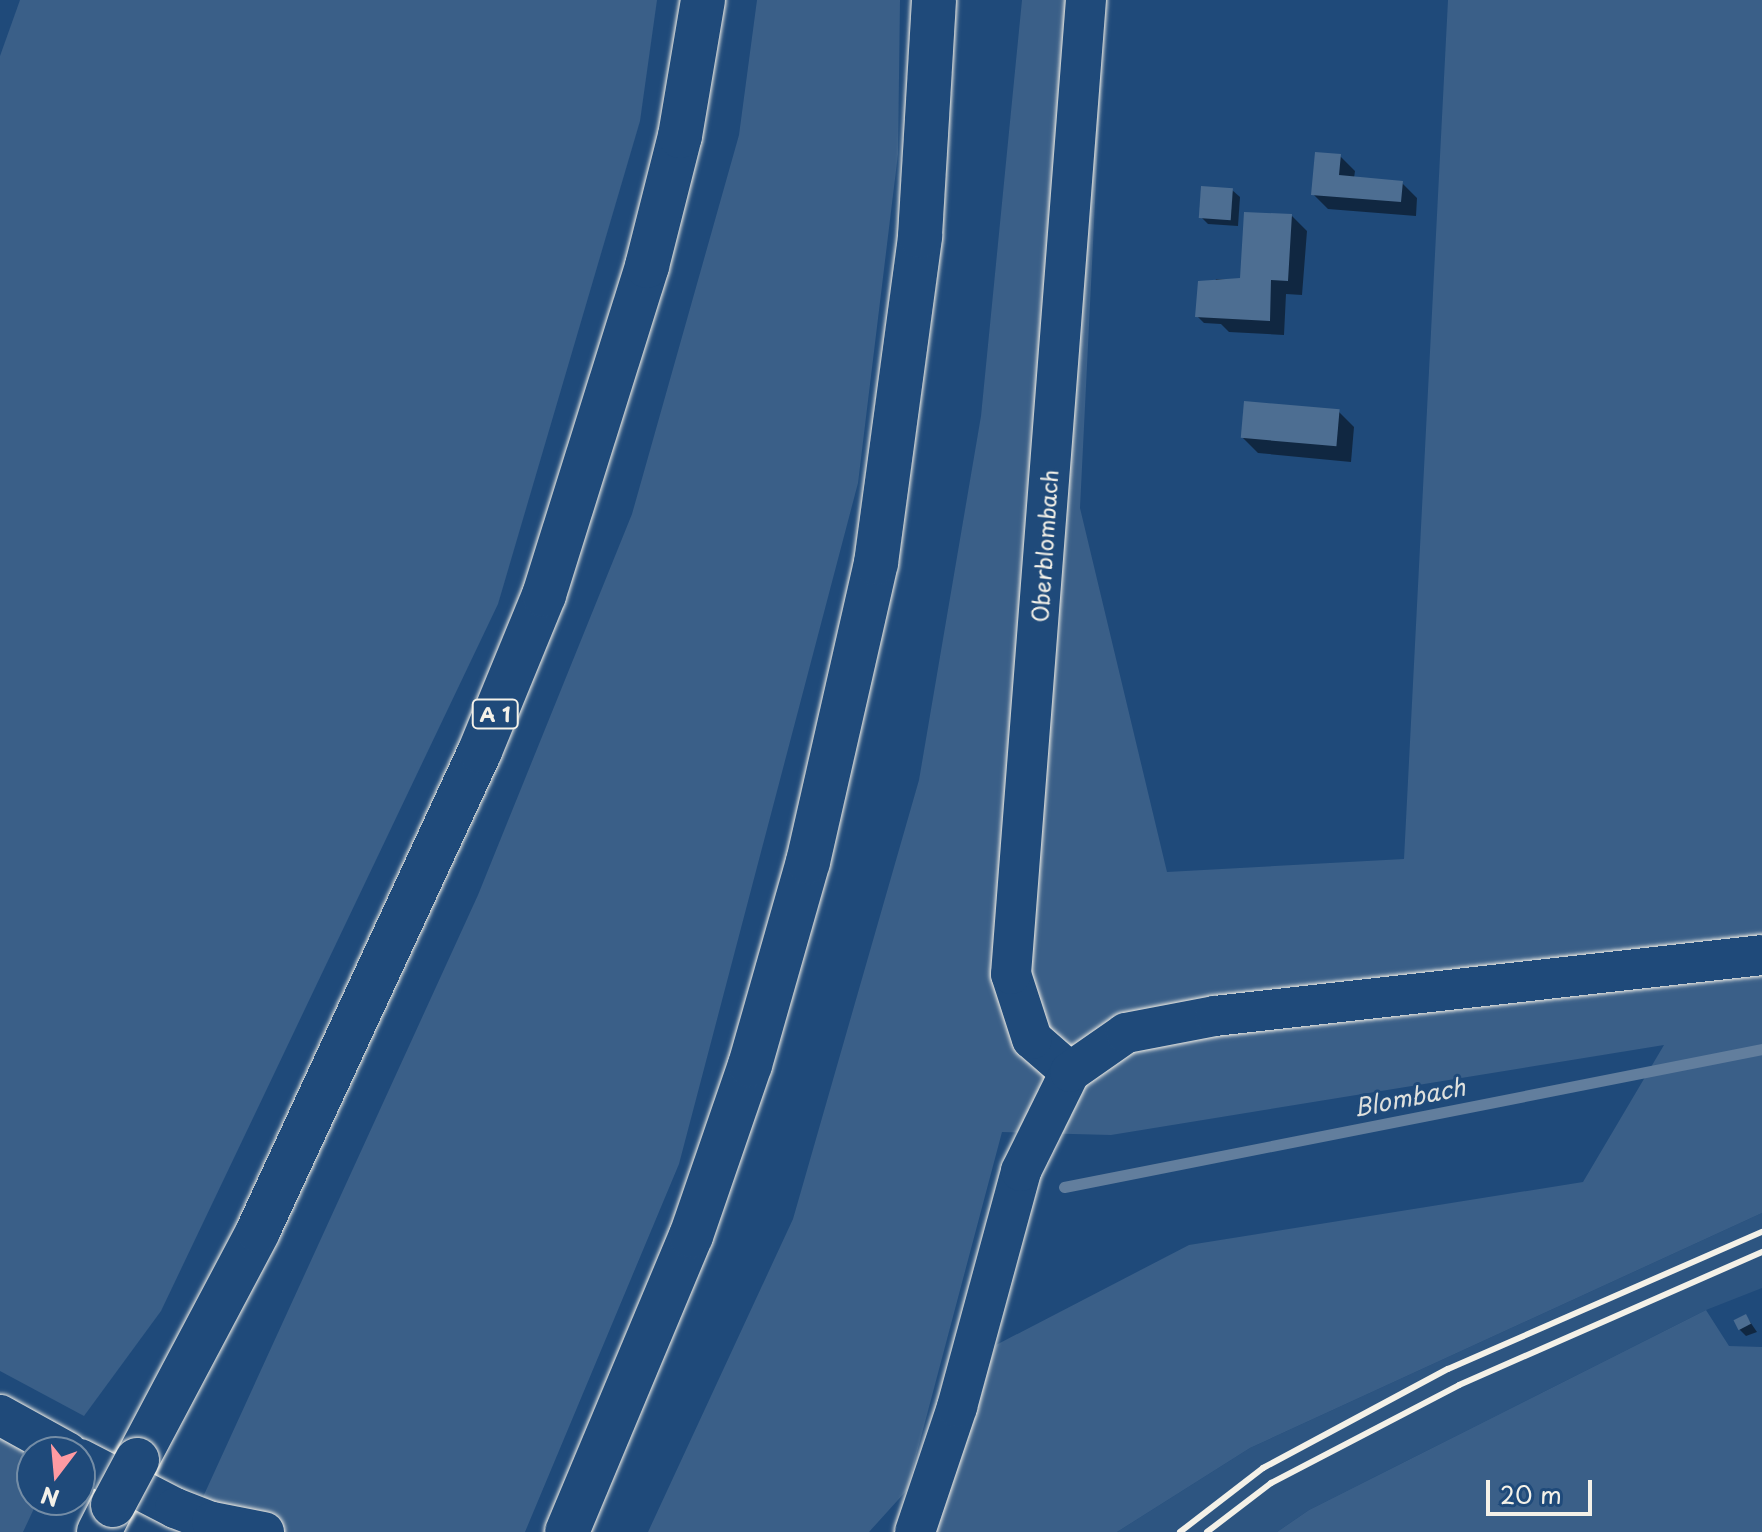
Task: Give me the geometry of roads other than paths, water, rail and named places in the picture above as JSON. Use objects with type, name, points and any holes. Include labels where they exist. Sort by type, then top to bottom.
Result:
[{"type":"highway","name":"A 1","points":[[106,1519],[264,1218],[474,764],[544,595],[647,266],[680,136],[703,0]]},
{"type":"highway","points":[[567,1532],[691,1236],[750,1065],[815,833],[876,563],[903,378],[920,236],[934,0]]},
{"type":"street","name":"Oberblombach","points":[[1070,1072],[1032,1039],[1011,974],[1086,0]]},
{"type":"street","points":[[917,1530],[1021,1171],[1070,1072],[1126,1033],[1215,1016],[1762,955]]},
{"type":"street","points":[[0,1415],[38,1436]]},
{"type":"street","points":[[96,1467],[175,1508],[212,1522],[264,1532]]},
{"type":"waterway","name":"Blombach","points":[[1064,1187],[1762,1049]]},
{"type":"railway","points":[[1180,1532],[1263,1468],[1448,1369],[1762,1232]]},
{"type":"railway","points":[[1207,1532],[1271,1483],[1459,1385],[1762,1252]]}]
